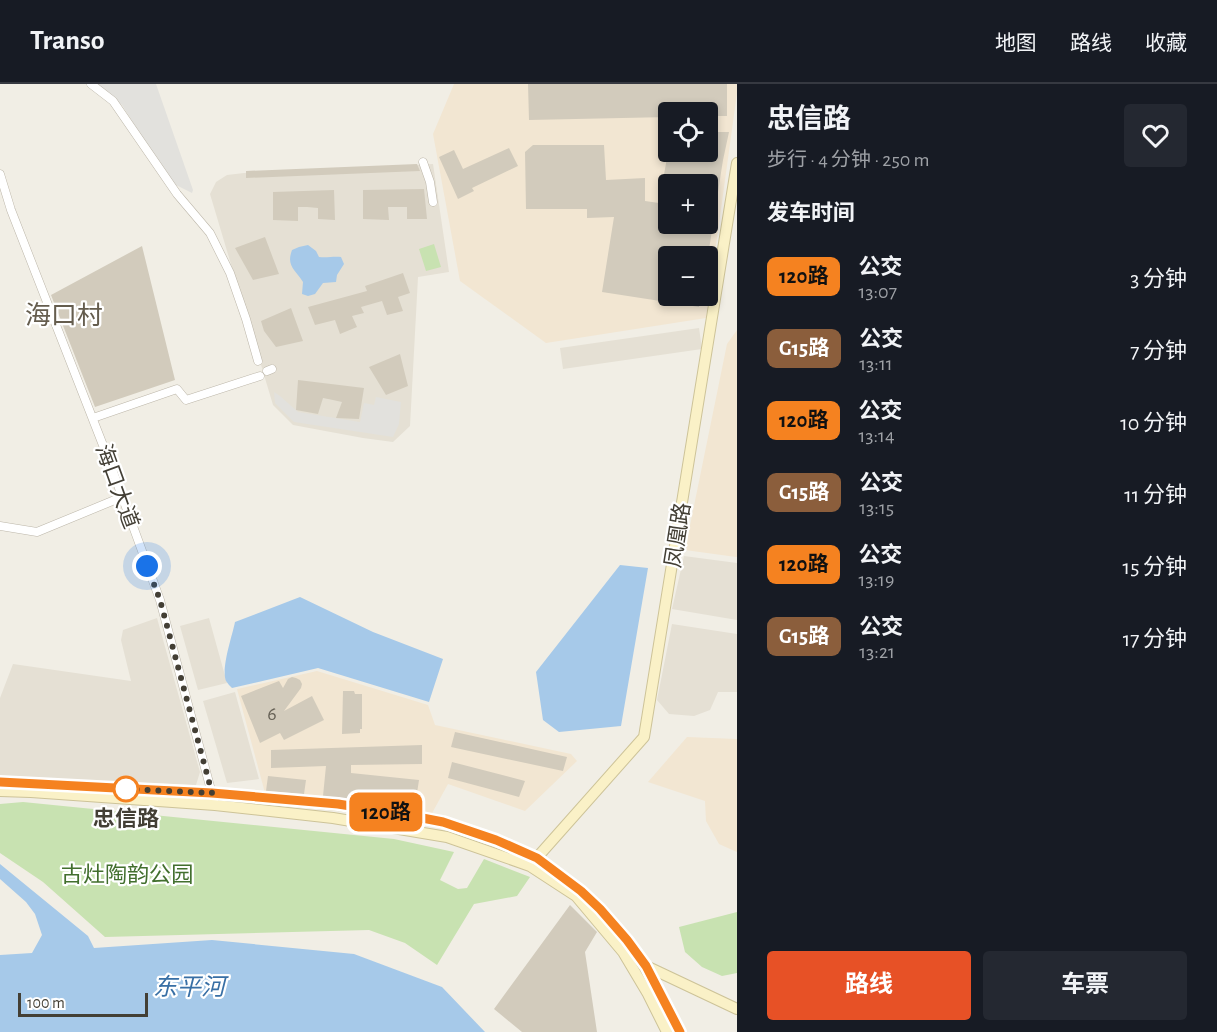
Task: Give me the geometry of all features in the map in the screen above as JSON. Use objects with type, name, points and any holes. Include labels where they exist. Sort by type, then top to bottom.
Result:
[{"type":"main road","name":"凤凰路","points":[[534,862],[644,737],[737,163]]},
{"type":"main road","points":[[0,782],[212,793],[338,804],[443,822],[496,840],[581,891],[600,909],[646,966],[680,1032]]},
{"type":"main road","points":[[0,791],[215,805],[333,818],[447,837],[534,862],[576,896],[623,952],[667,1032]]},
{"type":"main road","points":[[646,966],[737,1009]]},
{"type":"street","points":[[91,84],[112,101],[177,194],[210,233],[230,273],[258,361]]},
{"type":"street","points":[[423,162],[430,182],[433,202]]},
{"type":"street","name":"海口大道","points":[[0,174],[11,210],[93,418],[160,600],[215,805]]},
{"type":"street","points":[[93,418],[177,389],[186,400],[266,372]]},
{"type":"street","points":[[0,526],[37,532],[122,497]]},
{"type":"shaded area","points":[[96,84],[156,84],[193,190],[192,193],[170,182],[122,105]]},
{"type":"shaded area","points":[[454,84],[737,84],[718,231],[718,174],[658,174],[658,234],[718,234],[716,246],[658,246],[658,306],[708,306],[706,318],[546,343],[460,281],[433,134]]},
{"type":"shaded area","points":[[433,164],[449,272],[418,277],[410,426],[393,442],[293,425],[273,405],[210,194],[216,182],[227,175],[244,173]]},
{"type":"shaded area","points":[[699,328],[702,349],[563,369],[560,348]]},
{"type":"shaded area","points":[[737,330],[736,557],[685,550],[727,344]]},
{"type":"shaded area","points":[[274,392],[298,412],[360,422],[364,403],[374,405],[376,397],[401,402],[399,424],[393,437],[294,422],[275,403]]},
{"type":"shaded area","points":[[684,556],[737,563],[737,620],[672,609]]},
{"type":"shaded area","points":[[157,618],[200,772],[196,785],[0,777],[0,698],[13,664],[131,681],[121,640],[123,630]]},
{"type":"shaded area","points":[[209,618],[227,683],[198,690],[180,626]]},
{"type":"shaded area","points":[[672,624],[737,634],[737,692],[718,692],[710,710],[694,716],[669,714],[657,700]]},
{"type":"shaded area","points":[[317,671],[428,705],[435,725],[571,754],[577,761],[525,811],[448,784],[431,815],[265,793],[237,689]]},
{"type":"shaded area","points":[[235,692],[259,779],[227,783],[203,701]]},
{"type":"shaded area","points":[[687,737],[737,739],[737,852],[719,844],[706,821],[705,801],[648,782]]},
{"type":"green space","points":[[434,244],[441,267],[426,271],[419,249]]},
{"type":"green space","name":"古灶陶韵公园","points":[[23,802],[394,839],[454,852],[440,880],[458,889],[467,888],[484,859],[530,877],[517,896],[474,904],[437,965],[405,943],[369,930],[105,937],[43,882],[0,853],[0,804]]},
{"type":"green space","points":[[737,912],[737,973],[722,976],[702,967],[685,952],[679,927]]},
{"type":"water","points":[[308,245],[316,251],[319,257],[341,257],[344,264],[337,275],[336,282],[323,283],[315,294],[308,296],[302,294],[303,282],[292,267],[290,255],[292,250]]},
{"type":"water","points":[[620,565],[648,568],[621,726],[559,732],[543,720],[536,672]]},
{"type":"water","points":[[300,597],[373,632],[443,659],[429,702],[318,668],[232,688],[226,681],[225,668],[235,622]]},
{"type":"water","name":"东平河","points":[[0,864],[88,936],[94,948],[212,940],[354,954],[442,987],[485,1032],[0,1032],[0,955],[32,953],[42,935],[35,914],[26,902],[0,879]]},
{"type":"building","points":[[528,84],[727,84],[727,116],[718,116],[718,102],[658,102],[658,117],[529,120]]},
{"type":"building","points":[[718,132],[729,132],[718,192],[718,174],[664,174],[666,162],[718,162]]},
{"type":"building","points":[[533,145],[604,145],[606,180],[645,178],[645,201],[658,203],[658,234],[711,234],[710,246],[658,246],[658,301],[602,292],[614,217],[587,218],[587,209],[526,209],[525,152]]},
{"type":"building","points":[[509,148],[518,166],[472,188],[474,191],[458,199],[439,157],[454,150],[463,169]]},
{"type":"building","points":[[417,164],[420,171],[246,178],[246,171]]},
{"type":"building","points":[[424,189],[427,219],[407,219],[407,207],[388,207],[389,220],[363,219],[363,190]]},
{"type":"building","points":[[334,190],[335,220],[318,219],[318,208],[298,207],[298,221],[273,220],[273,192]]},
{"type":"building","points":[[265,237],[279,274],[253,280],[235,248]]},
{"type":"building","points":[[142,246],[175,380],[95,407],[51,295]]},
{"type":"building","points":[[403,273],[410,293],[398,297],[403,311],[387,315],[382,301],[361,307],[364,313],[352,316],[357,327],[340,334],[335,320],[315,325],[308,307],[367,291],[365,286]]},
{"type":"building","points":[[291,308],[303,341],[276,347],[264,331],[261,321]]},
{"type":"building","points":[[400,354],[408,386],[386,395],[369,367]]},
{"type":"building","points":[[298,380],[364,388],[359,419],[336,418],[342,402],[323,398],[318,414],[296,410]]},
{"type":"building","points":[[292,677],[300,680],[302,684],[284,711],[312,696],[324,720],[284,740],[280,733],[260,743],[241,696],[279,681],[283,688],[288,679]]},
{"type":"building","points":[[343,691],[362,694],[360,733],[342,734]]},
{"type":"building","points":[[455,732],[567,757],[563,771],[451,747]]},
{"type":"building","points":[[422,745],[422,764],[351,765],[351,773],[419,780],[415,806],[323,796],[326,766],[271,768],[271,750]]},
{"type":"building","points":[[452,762],[525,781],[519,797],[448,778]]},
{"type":"building","points":[[268,776],[306,780],[304,794],[266,791]]},
{"type":"building","points":[[570,905],[597,932],[585,952],[597,1032],[522,1032],[494,1009]]},
{"type":"bus line","name":"120路","points":[[0,782],[212,793],[338,804],[443,822],[496,840],[537,858],[581,891],[600,909],[646,966],[680,1032]]},
{"type":"place","name":"忠信路","points":[[126,789]]},
{"type":"district","name":"海口村","points":[[64,315]]},
{"type":"route","points":[[126,789],[212,793],[160,600],[147,566]]}]
